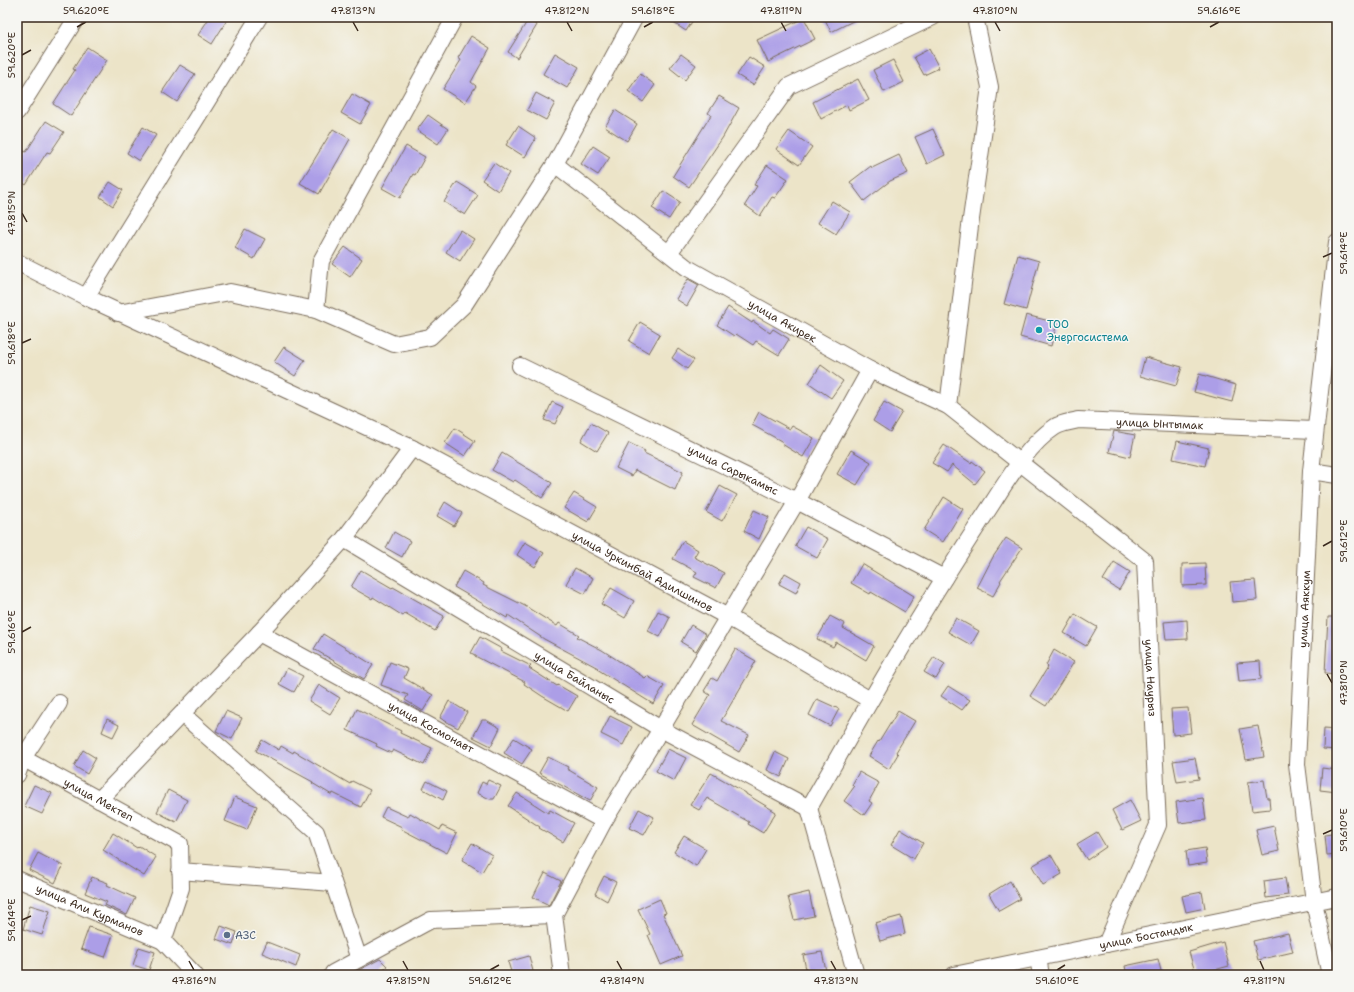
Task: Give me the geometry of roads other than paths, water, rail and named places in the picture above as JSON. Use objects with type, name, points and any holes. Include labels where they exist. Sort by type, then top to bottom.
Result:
[{"type":"street","points":[[17,112],[77,17]]},
{"type":"street","points":[[86,297],[259,17]]},
{"type":"street","points":[[316,310],[321,261],[455,17]]},
{"type":"street","points":[[118,312],[230,292],[316,310],[394,344],[430,337],[464,305],[555,164],[635,17]]},
{"type":"street","points":[[669,253],[789,86],[933,17]]},
{"type":"street","points":[[948,406],[970,226],[990,87],[975,17]]},
{"type":"street","name":"улица Акирек","points":[[555,164],[686,267],[870,370],[948,406],[1020,462]]},
{"type":"street","name":"улица Аяккум","points":[[1330,975],[1314,902],[1297,764],[1311,471],[1337,242]]},
{"type":"street","name":"улица Уркинбай Адилшинов","points":[[17,262],[86,297],[412,448],[728,617],[870,700]]},
{"type":"street","name":"улица Сарыкамыс","points":[[520,366],[797,501],[944,578]]},
{"type":"street","points":[[562,975],[554,915],[604,821],[661,729],[797,501],[870,370]]},
{"type":"street","name":"улица Ынтымак","points":[[809,808],[870,700],[944,578],[1020,462],[1056,427],[1078,420],[1315,430]]},
{"type":"street","points":[[99,800],[259,633],[344,539],[412,448]]},
{"type":"street","name":"улица Наурыз","points":[[1020,462],[1145,561],[1158,824],[1106,944]]},
{"type":"street","points":[[1311,471],[1337,475]]},
{"type":"street","name":"улица Байланыс","points":[[344,539],[661,729],[809,808]]},
{"type":"street","name":"улица Космонавт","points":[[259,633],[604,821]]},
{"type":"street","points":[[17,775],[20,757],[59,703]]},
{"type":"street","points":[[182,714],[316,832],[359,959]]},
{"type":"street","name":"улица Мектеп","points":[[20,757],[180,844],[180,870]]},
{"type":"street","points":[[809,808],[856,975]]},
{"type":"street","points":[[195,975],[163,941],[181,888],[180,870],[333,883]]},
{"type":"street","name":"улица Али Курманов","points":[[17,879],[163,941]]},
{"type":"street","name":"улица Бостандык","points":[[954,975],[1337,897]]},
{"type":"street","points":[[333,975],[334,973],[431,920],[554,915]]},
{"type":"street","points":[[1038,958],[1041,975]]},
{"type":"place","name":"ТОО Энергосистема","points":[[1039,330]]},
{"type":"place","name":"АЗС","points":[[227,935]]}]
